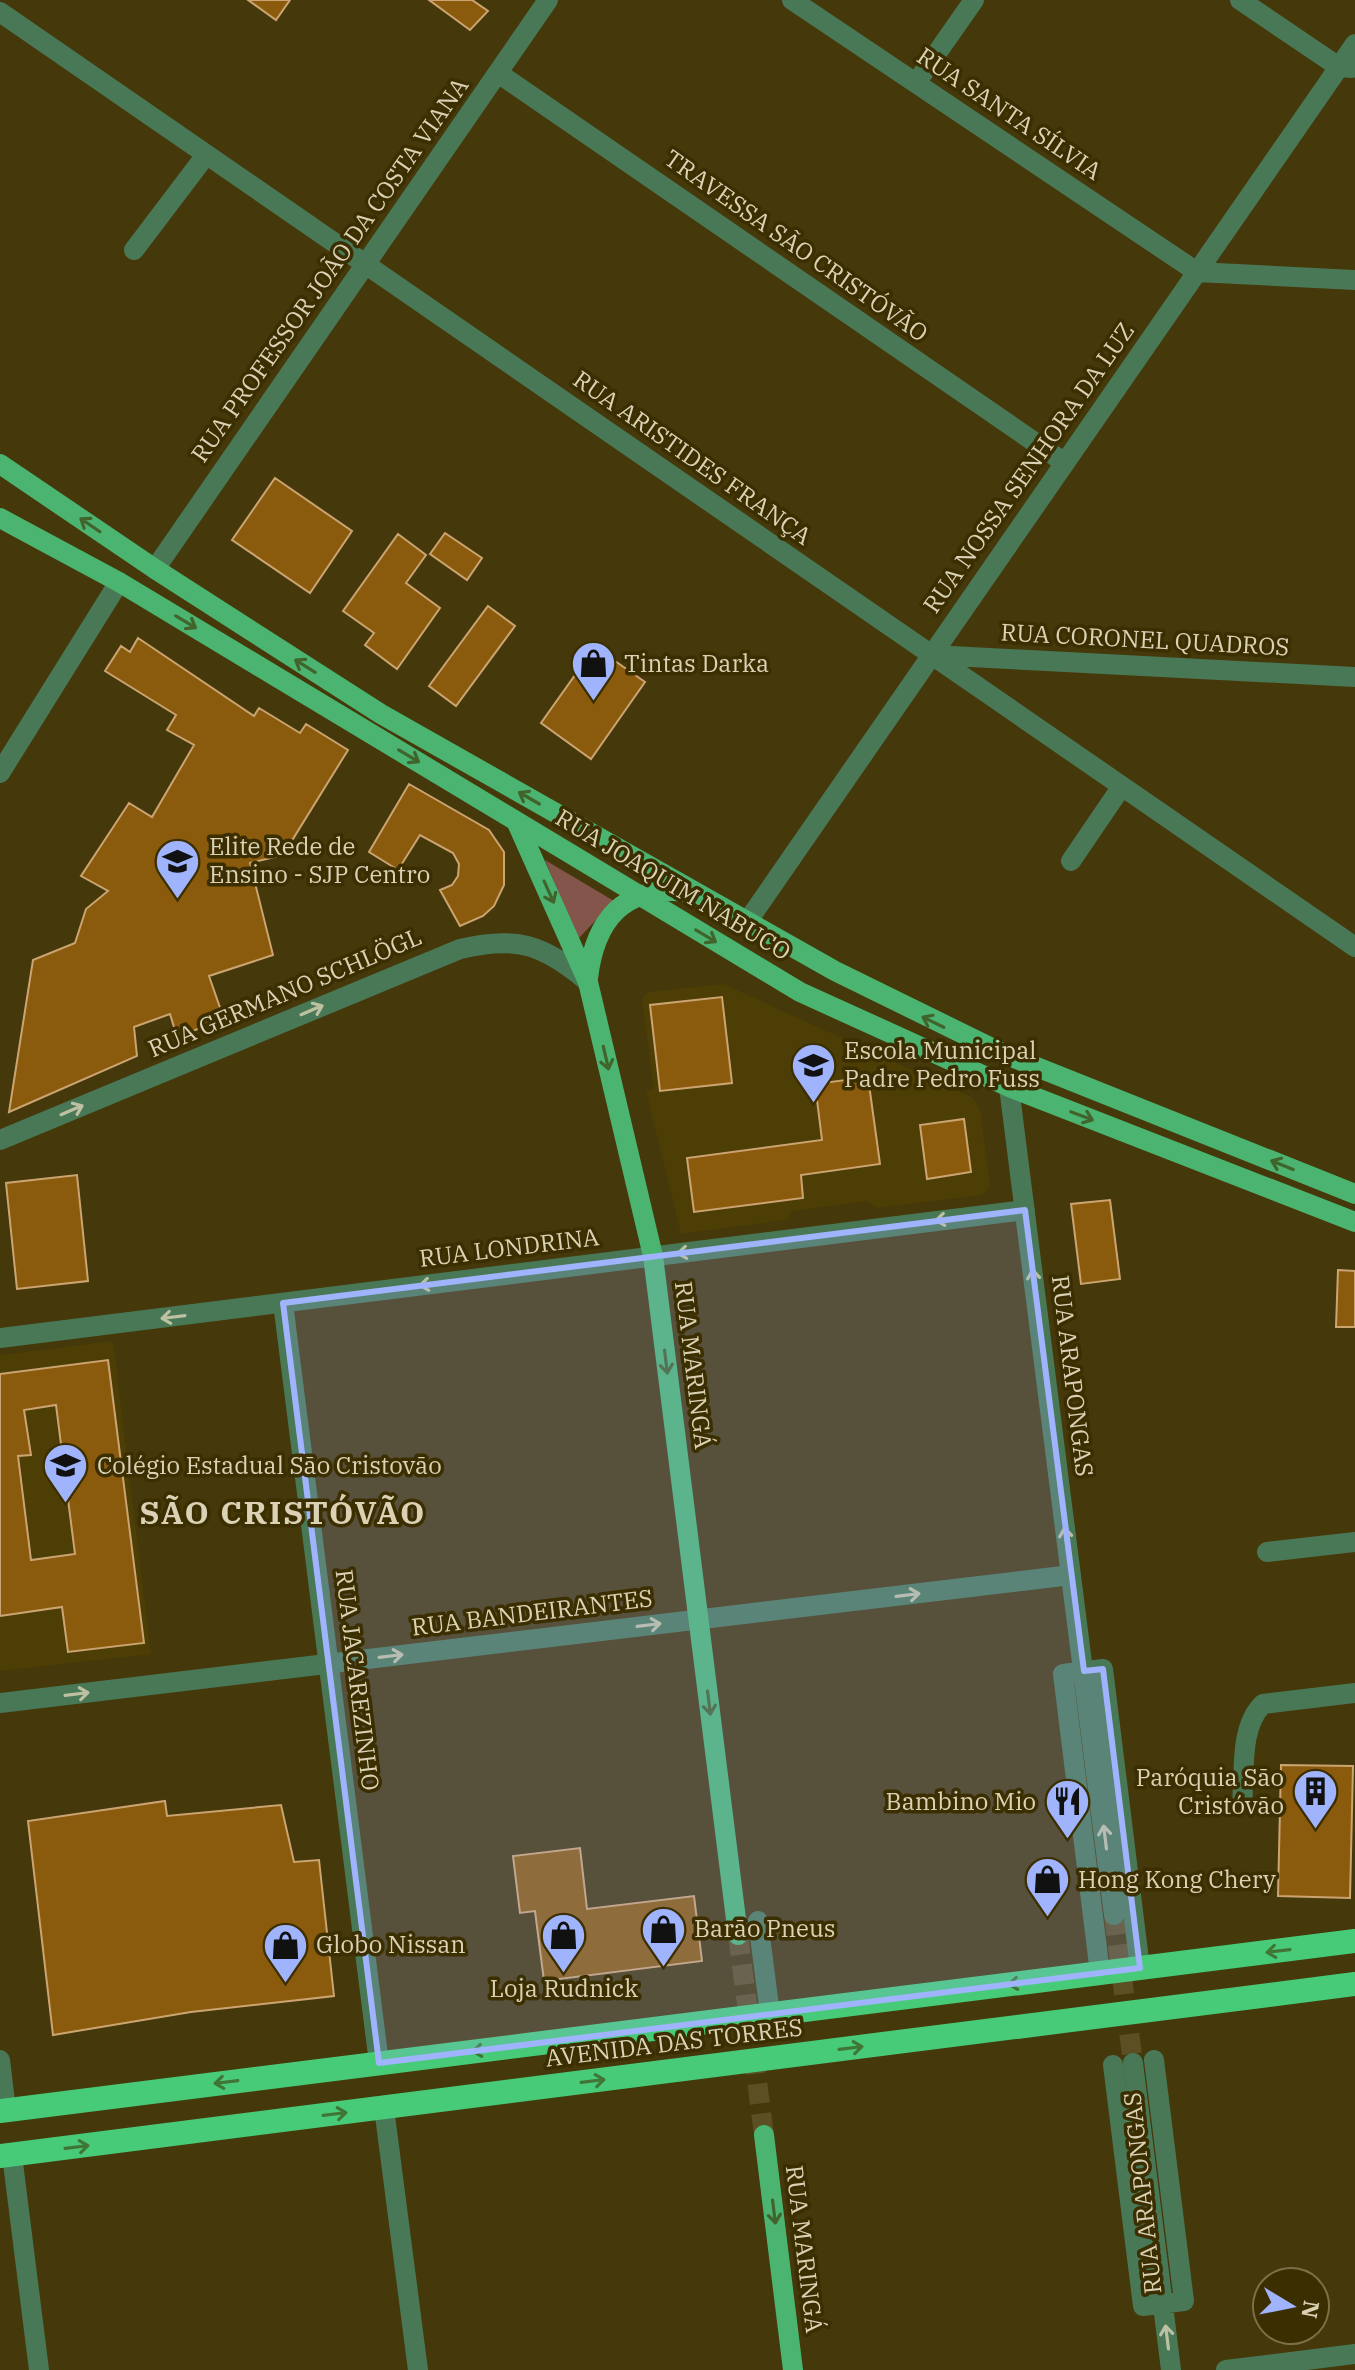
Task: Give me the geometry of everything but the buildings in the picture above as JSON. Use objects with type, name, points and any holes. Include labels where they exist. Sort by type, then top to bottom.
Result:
[{"type":"highway","name":"AVENIDA DAS TORRES","points":[[3,2110],[1355,1941]]},
{"type":"highway","name":"AVENIDA DAS TORRES","points":[[6,2156],[1355,1984]]},
{"type":"main road","name":"RUA JOAQUIM NABUCO","points":[[0,464],[155,569],[381,714],[747,922],[919,1014],[1004,1054],[1355,1194]]},
{"type":"main road","name":"RUA JOAQUIM NABUCO","points":[[0,518],[119,582],[800,992],[1009,1087],[1355,1222]]},
{"type":"main road","name":"RUA MARINGÁ","points":[[516,821],[588,982],[653,1256],[738,1935]]},
{"type":"main road","points":[[588,982],[591,955],[610,915],[639,896],[667,889],[694,892]]},
{"type":"main road","points":[[1004,1054],[1009,1087]]},
{"type":"main road","name":"RUA MARINGÁ","points":[[764,2135],[793,2370]]},
{"type":"street","name":"RUA PROFESSOR JOÃO DA COSTA VIANA","points":[[155,569],[548,0]]},
{"type":"street","name":"RUA SANTA SÍLVIA","points":[[792,0],[1197,272]]},
{"type":"street","points":[[916,83],[974,0]]},
{"type":"street","points":[[1240,0],[1347,68]]},
{"type":"street","name":"RUA ARISTIDES FRANÇA","points":[[0,12],[1355,947]]},
{"type":"street","name":"RUA NOSSA SENHORA DA LUZ","points":[[747,922],[1197,272],[1347,68],[1355,44]]},
{"type":"street","name":"TRAVESSA SÃO CRISTÓVÃO","points":[[498,73],[1065,463]]},
{"type":"street","points":[[134,250],[206,155]]},
{"type":"street","points":[[1197,272],[1355,280]]},
{"type":"street","points":[[0,773],[119,582]]},
{"type":"street","name":"RUA CORONEL QUADROS","points":[[932,655],[1355,677]]},
{"type":"street","points":[[1071,861],[1122,786]]},
{"type":"street","name":"RUA GERMANO SCHLÖGL","points":[[0,1140],[460,949],[487,942],[529,945],[555,956],[588,982]]},
{"type":"street","name":"RUA ARAPONGAS","points":[[1009,1087],[1114,1915]]},
{"type":"street","name":"RUA LONDRINA","points":[[0,1338],[1025,1210]]},
{"type":"street","name":"RUA JACAREZINHO","points":[[283,1303],[379,2063]]},
{"type":"street","points":[[1267,1552],[1355,1542]]},
{"type":"street","name":"RUA BANDEIRANTES","points":[[0,1703],[1071,1575]]},
{"type":"street","points":[[1100,1973],[1063,1674],[1084,1671],[1103,1669],[1140,1968]]},
{"type":"street","points":[[1242,1804],[1248,1731],[1254,1712],[1263,1704],[1355,1693]]},
{"type":"street","points":[[758,1921],[770,2014]]},
{"type":"street","points":[[0,2060],[3,2110]]},
{"type":"street","name":"RUA ARAPONGAS","points":[[1123,2064],[1143,2306],[1184,2301],[1154,2060]]},
{"type":"street","points":[[384,2108],[418,2370]]},
{"type":"street","points":[[6,2156],[39,2370]]},
{"type":"street","name":"RUA ARAPONGAS","points":[[1163,2303],[1171,2370]]},
{"type":"street","points":[[1226,2370],[1355,2354]]},
{"type":"highlighted area","points":[[1025,1210],[1084,1671],[1103,1669],[1140,1968],[379,2063],[283,1303]]},
{"type":"shaded area","points":[[545,860],[614,901],[578,939]]},
{"type":"shaded area","name":"Escola Municipal Padre Pedro Fuss","points":[[724,984],[973,1098],[980,1109],[990,1186],[982,1195],[877,1208],[867,1201],[792,1211],[786,1220],[681,1234],[646,1091],[654,1089],[642,999],[648,992]]},
{"type":"shaded area","name":"Colégio Estadual São Cristovão","points":[[113,1341],[151,1654],[0,1671],[0,1355]]},
{"type":"tunnel","points":[[1114,1915],[1133,2063]]},
{"type":"tunnel","points":[[738,1935],[764,2135]]},
{"type":"place","name":"Tintas Darka","points":[[593,703]]},
{"type":"place","name":"Elite Rede de Ensino - SJP Centro","points":[[178,900]]},
{"type":"place","name":"Escola Municipal Padre Pedro Fuss","points":[[813,1104]]},
{"type":"place","name":"Colégio Estadual São Cristovão","points":[[66,1505]]},
{"type":"place","name":"Paróquia São Cristóvão","points":[[1315,1831]]},
{"type":"place","name":"Bambino Mio","points":[[1067,1841]]},
{"type":"place","name":"Hong Kong Chery","points":[[1047,1919]]},
{"type":"place","name":"Barão Pneus","points":[[663,1968]]},
{"type":"place","name":"Loja Rudnick","points":[[564,1974]]},
{"type":"place","name":"Globo Nissan","points":[[285,1984]]},
{"type":"district","name":"SÃO CRISTÓVÃO","points":[[283,1513]]}]
